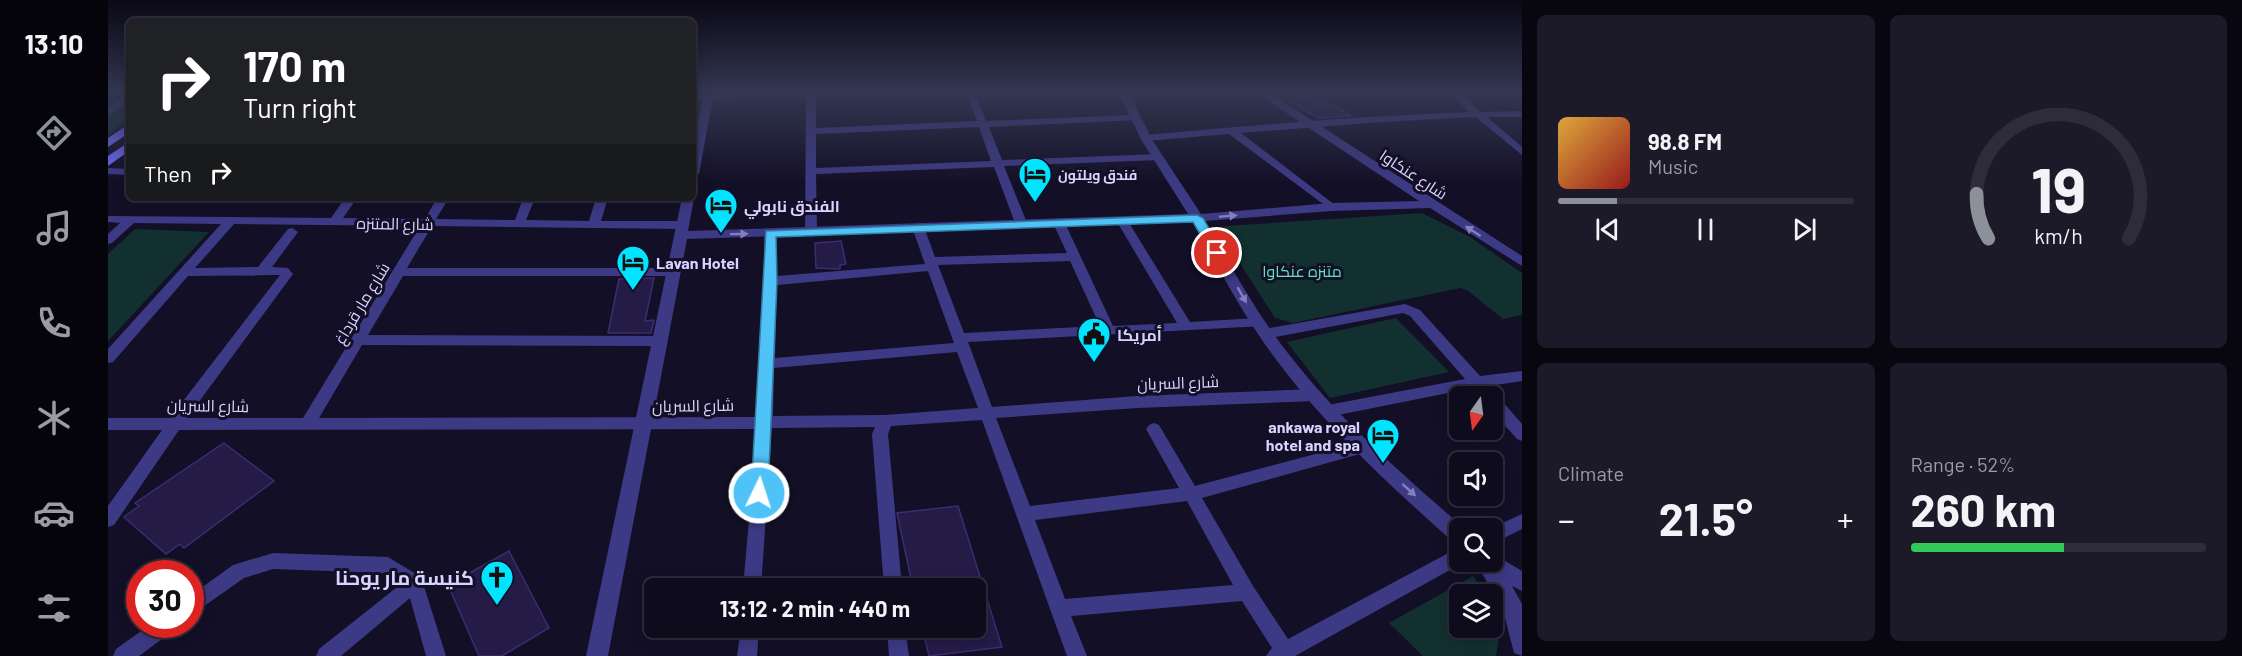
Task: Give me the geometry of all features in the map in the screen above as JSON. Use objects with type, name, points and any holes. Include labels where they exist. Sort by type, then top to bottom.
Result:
[{"type":"main road","points":[[108,144],[126,131]]},
{"type":"main road","points":[[108,162],[126,147]]},
{"type":"street","points":[[811,123],[811,233]]},
{"type":"street","points":[[811,131],[1017,123]]},
{"type":"street","points":[[1136,123],[1197,218],[1261,328],[1314,395],[1361,448],[1449,526]]},
{"type":"street","points":[[1146,138],[1330,123]]},
{"type":"street","points":[[1487,123],[1522,152]]},
{"type":"street","points":[[982,124],[1022,223]]},
{"type":"street","name":"شارع عنكاوا","points":[[1306,124],[1522,262]]},
{"type":"street","points":[[1231,130],[1331,207]]},
{"type":"street","points":[[811,171],[1159,157]]},
{"type":"street","points":[[108,171],[126,172]]},
{"type":"street","points":[[334,222],[349,201]]},
{"type":"street","name":"شارع مار قرداغ","points":[[307,425],[441,201]]},
{"type":"street","points":[[519,224],[528,201]]},
{"type":"street","points":[[594,224],[601,201]]},
{"type":"street","points":[[597,656],[687,201]]},
{"type":"street","points":[[682,230],[770,234],[811,233],[1058,221],[1197,218],[1331,207],[1430,204]]},
{"type":"street","name":"شارع المتنزه","points":[[108,219],[594,224],[682,230]]},
{"type":"street","points":[[108,240],[130,220]]},
{"type":"street","points":[[1122,220],[1186,327]]},
{"type":"street","points":[[108,358],[187,272],[230,221]]},
{"type":"street","points":[[1058,221],[1072,257],[1108,330]]},
{"type":"street","points":[[918,227],[1077,656]]},
{"type":"street","points":[[262,271],[292,232]]},
{"type":"street","points":[[753,578],[765,422],[771,281],[770,234]]},
{"type":"street","points":[[771,281],[932,264],[1072,257]]},
{"type":"street","points":[[108,520],[175,423],[287,274],[284,271],[187,272]]},
{"type":"street","points":[[399,272],[673,272]]},
{"type":"street","points":[[767,364],[961,342],[1108,330],[1186,327],[1261,328],[1405,308],[1415,313],[1480,386]]},
{"type":"street","points":[[358,340],[659,341]]},
{"type":"street","points":[[1328,411],[1477,382],[1522,376]]},
{"type":"street","name":"شارع السريان","points":[[108,424],[643,424],[885,421],[1137,402],[1314,395]]},
{"type":"street","points":[[1503,413],[1522,435]]},
{"type":"street","points":[[885,421],[879,434],[892,578]]},
{"type":"street","points":[[1154,429],[1280,654],[1449,562]]},
{"type":"street","points":[[1025,513],[1190,494],[1361,448]]},
{"type":"street","points":[[1503,531],[1522,521]]},
{"type":"street","points":[[204,597],[239,571],[273,561],[388,566],[415,583],[436,656]]},
{"type":"street","points":[[1503,570],[1522,582]]},
{"type":"street","points":[[1491,572],[1512,607],[1522,645],[1520,656]]},
{"type":"street","points":[[326,656],[415,583]]},
{"type":"street","points":[[1059,608],[1247,592]]},
{"type":"street","points":[[123,656],[148,638]]},
{"type":"street","points":[[747,656],[749,638]]},
{"type":"street","points":[[897,638],[899,656]]},
{"type":"green space","points":[[108,123],[124,123],[108,136]]},
{"type":"green space","name":"متنزه عنكاوا","points":[[1422,213],[1470,237],[1522,273],[1522,315],[1503,319],[1467,290],[1460,288],[1293,323],[1275,318],[1219,231],[1226,226]]},
{"type":"green space","points":[[135,229],[209,232],[108,341],[108,254]]},
{"type":"green space","points":[[1396,318],[1449,372],[1330,398],[1287,342]]},
{"type":"green space","points":[[1473,576],[1479,584],[1459,584]]},
{"type":"green space","points":[[1449,589],[1449,638],[1499,638],[1496,656],[1423,656],[1389,623]]},
{"type":"building","points":[[841,241],[846,264],[840,265],[840,269],[816,268],[815,243]]},
{"type":"building","points":[[654,278],[645,321],[654,320],[651,333],[608,333],[619,279]]},
{"type":"building","points":[[224,443],[274,481],[184,548],[180,544],[166,554],[124,517],[139,506],[135,503]]},
{"type":"building","points":[[958,506],[980,578],[911,578],[897,513]]},
{"type":"building","name":"كنيسة مار يوحنا","points":[[509,551],[549,628],[502,656],[479,656],[448,585]]},
{"type":"building","points":[[986,596],[1002,647],[929,656],[925,638],[986,638]]},
{"type":"place","name":"فندق ویلتون","points":[[1035,203]]},
{"type":"place","name":"الفندق نابولي","points":[[721,234]]},
{"type":"place","name":"Lavan Hotel","points":[[633,291]]},
{"type":"place","name":"أمريكا","points":[[1094,363]]},
{"type":"place","name":"ankawa royal hotel and spa","points":[[1383,464]]},
{"type":"place","name":"كنيسة مار يوحنا","points":[[497,606]]},
{"type":"route","points":[[759,493],[765,422],[771,281],[770,234],[1052,221],[1197,218],[1217,253]]}]
